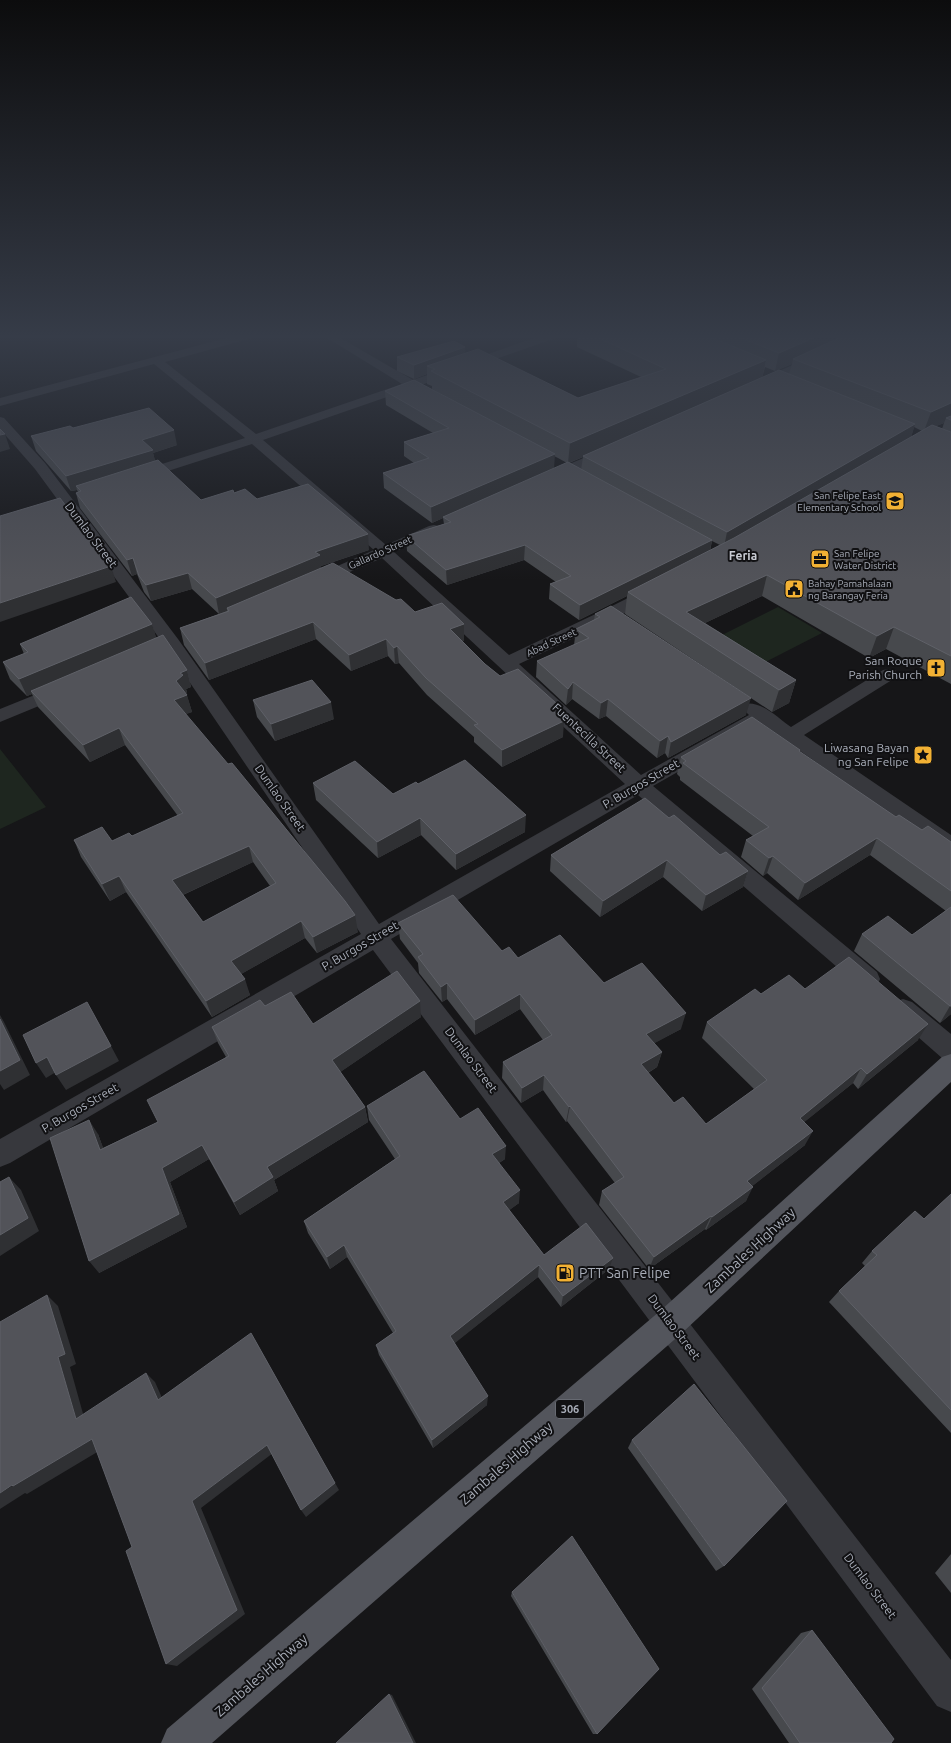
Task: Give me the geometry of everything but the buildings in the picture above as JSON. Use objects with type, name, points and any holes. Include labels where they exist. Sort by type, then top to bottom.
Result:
[{"type":"main road","name":"Zambales Highway","points":[[181,1743],[671,1322],[951,1065]]},
{"type":"street","name":"Fuentecilla Street","points":[[227,417],[384,551],[639,785],[951,1050]]},
{"type":"street","points":[[126,480],[317,417]]},
{"type":"street","name":"Dumlao Street","points":[[0,421],[40,466],[172,643],[376,937],[671,1322],[951,1692]]},
{"type":"street","points":[[532,485],[624,444]]},
{"type":"street","points":[[553,462],[580,477]]},
{"type":"street","name":"Gallardo Street","points":[[303,586],[447,523]]},
{"type":"street","name":"Abad Street","points":[[507,663],[616,619],[663,586]]},
{"type":"street","points":[[791,735],[889,674]]},
{"type":"street","points":[[0,716],[72,686]]},
{"type":"street","points":[[736,698],[951,846]]},
{"type":"street","name":"P. Burgos Street","points":[[0,1154],[639,785],[762,716]]},
{"type":"shaded area","points":[[778,607],[822,633],[748,671],[706,643]]},
{"type":"shaded area","points":[[0,749],[46,807],[0,829]]},
{"type":"place","name":"San Felipe East Elementary School","points":[[895,501]]},
{"type":"place","name":"San Felipe Water District","points":[[820,559]]},
{"type":"place","name":"Bahay Pamahalaan ng Barangay Feria","points":[[794,589]]},
{"type":"place","name":"San Roque Parish Church","points":[[936,668]]},
{"type":"place","name":"Liwasang Bayan ng San Felipe","points":[[923,755]]},
{"type":"place","name":"PTT San Felipe","points":[[565,1273]]},
{"type":"district","name":"Feria","points":[[743,556]]}]
